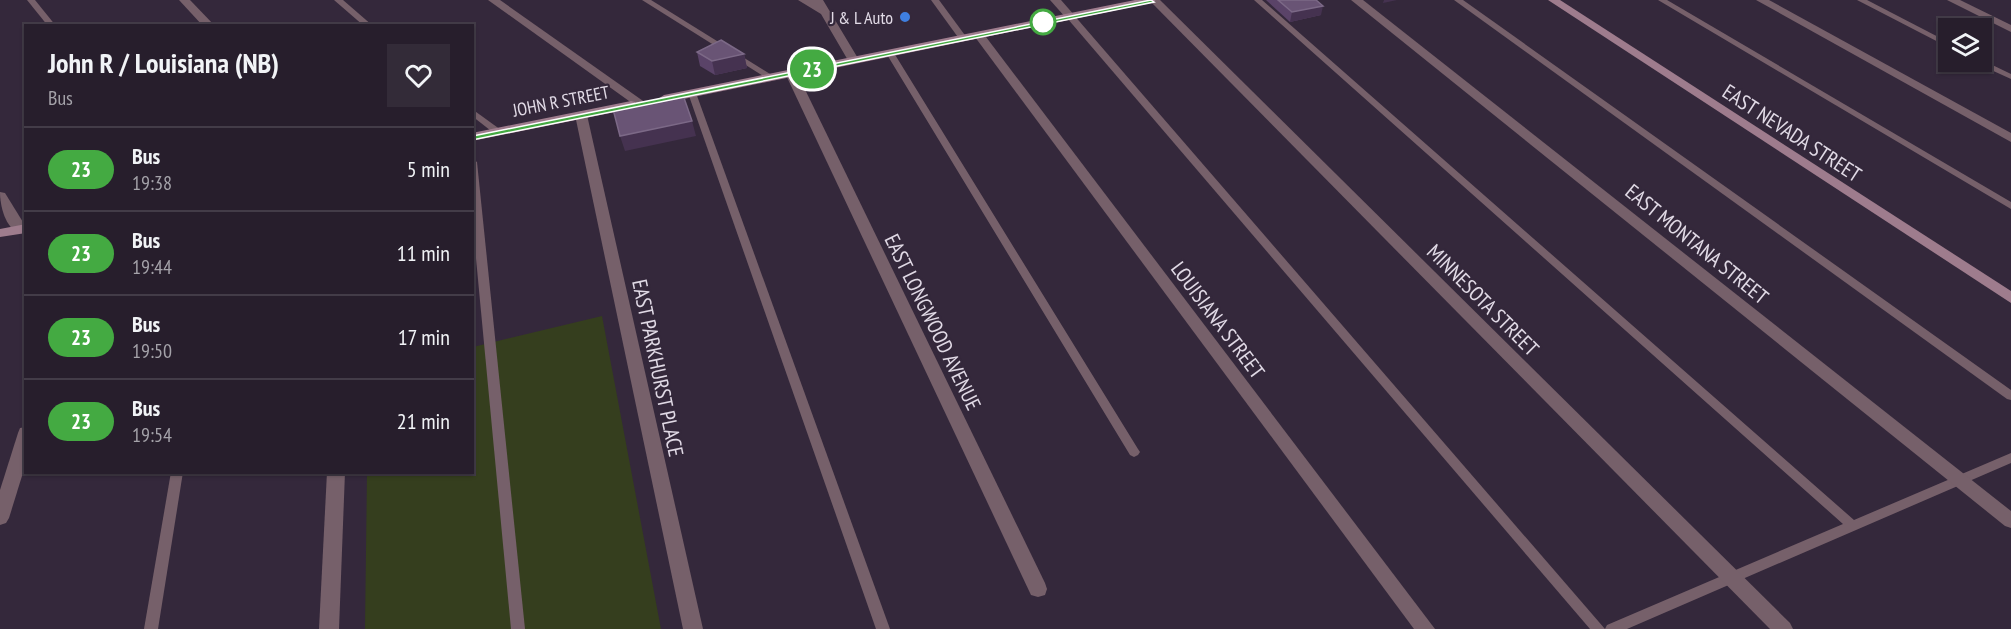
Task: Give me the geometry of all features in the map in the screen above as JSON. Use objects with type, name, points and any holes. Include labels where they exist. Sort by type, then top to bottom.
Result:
[{"type":"main road","name":"JOHN R STREET","points":[[474,137],[1153,0]]},
{"type":"main road","name":"EAST NEVADA STREET","points":[[1552,0],[2011,298]]},
{"type":"main road","points":[[0,233],[23,228]]},
{"type":"street","points":[[184,0],[208,24]]},
{"type":"street","points":[[493,0],[640,103]]},
{"type":"street","points":[[803,0],[825,12]]},
{"type":"street","points":[[818,0],[853,60]]},
{"type":"street","points":[[1055,0],[1070,16]]},
{"type":"street","name":"MINNESOTA STREET","points":[[1153,0],[1783,629]]},
{"type":"street","name":"EAST MONTANA STREET","points":[[1356,0],[2011,521]]},
{"type":"street","points":[[1761,0],[2011,138]]},
{"type":"street","points":[[1952,0],[2011,29]]},
{"type":"street","name":"LOUISIANA STREET","points":[[979,35],[1425,629]]},
{"type":"street","name":"EAST LONGWOOD AVENUE","points":[[791,73],[1038,589]]},
{"type":"street","name":"EAST PARKHURST PLACE","points":[[581,115],[693,629]]},
{"type":"street","points":[[0,196],[23,228]]},
{"type":"street","points":[[0,518],[24,440]]},
{"type":"street","points":[[329,629],[336,474]]},
{"type":"lane","points":[[31,0],[50,24]]},
{"type":"lane","points":[[338,0],[367,24]]},
{"type":"lane","points":[[646,0],[771,77]]},
{"type":"lane","points":[[935,0],[963,38]]},
{"type":"lane","points":[[1258,0],[1853,526]]},
{"type":"lane","points":[[1458,0],[2011,396]]},
{"type":"lane","points":[[1662,0],[2011,206]]},
{"type":"lane","points":[[1861,0],[1938,40]]},
{"type":"lane","points":[[1070,16],[1598,629]]},
{"type":"lane","points":[[890,53],[1134,452]]},
{"type":"lane","points":[[1992,68],[2011,77]]},
{"type":"lane","points":[[692,93],[883,629]]},
{"type":"lane","points":[[474,113],[498,132]]},
{"type":"lane","points":[[474,182],[518,629]]},
{"type":"lane","points":[[1612,629],[2011,458]]},
{"type":"lane","points":[[151,629],[177,474]]},
{"type":"green space","points":[[602,316],[661,629],[365,629],[367,474],[474,474],[474,347]]},
{"type":"building","points":[[1278,0],[1316,0],[1323,6],[1292,12]]},
{"type":"building","points":[[721,40],[744,54],[712,61],[697,52]]},
{"type":"building","points":[[683,95],[692,121],[620,136],[613,109]]},
{"type":"bus line","name":"23","points":[[474,137],[1151,0]]},
{"type":"place","name":"J & L Auto","points":[[905,17]]}]
